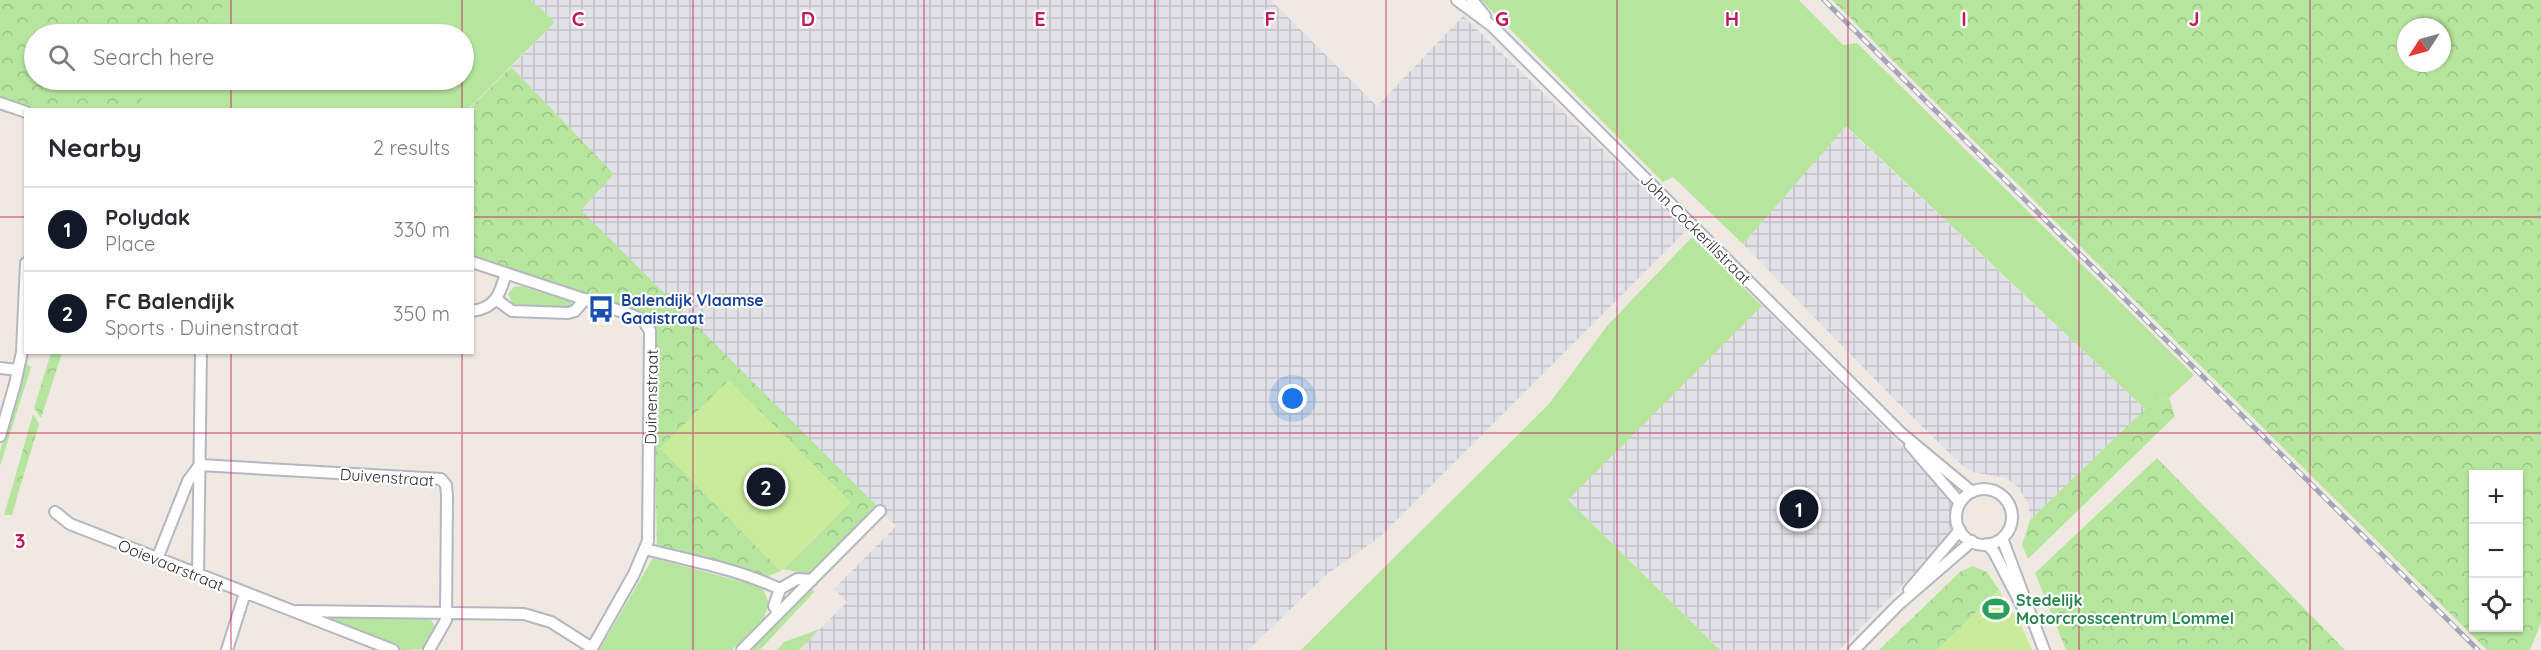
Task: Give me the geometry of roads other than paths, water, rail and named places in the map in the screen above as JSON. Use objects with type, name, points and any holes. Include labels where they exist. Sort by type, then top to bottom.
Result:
[{"type":"street","name":"John Cockerillstraat","points":[[1457,0],[1492,26]]},
{"type":"street","name":"John Cockerillstraat","points":[[1472,0],[1492,26],[1901,433],[1960,503]]},
{"type":"street","points":[[0,103],[24,111]]},
{"type":"street","name":"Duinenstraat","points":[[474,263],[643,320],[650,331],[649,528],[646,549],[592,649]]},
{"type":"street","points":[[474,311],[489,307],[497,300],[506,273]]},
{"type":"street","points":[[497,300],[512,311],[568,313],[575,311],[585,299]]},
{"type":"street","points":[[0,436],[22,352],[24,308]]},
{"type":"street","points":[[198,575],[201,354]]},
{"type":"street","points":[[0,368],[18,370]]},
{"type":"street","name":"John Cockerillstraat","points":[[1901,433],[1972,492]]},
{"type":"street","points":[[157,559],[188,481],[200,465]]},
{"type":"street","name":"Duivenstraat","points":[[200,465],[441,479],[446,485],[447,495],[447,612]]},
{"type":"street","points":[[1980,489],[1997,492],[2010,505],[2011,523],[2002,538],[1987,544],[1972,541],[1960,530],[1957,512],[1960,503],[1972,492],[1980,489]]},
{"type":"street","name":"Ooievaarstraat","points":[[55,512],[70,524],[393,650]]},
{"type":"street","points":[[742,650],[880,512]]},
{"type":"street","points":[[1854,650],[1898,605],[1960,530]]},
{"type":"street","points":[[2002,538],[2044,650]]},
{"type":"street","points":[[1898,605],[1972,541]]},
{"type":"street","points":[[1987,544],[1994,552],[2035,629]]},
{"type":"street","points":[[646,549],[764,581],[780,589]]},
{"type":"street","points":[[778,613],[774,606],[780,589],[797,579],[813,580]]},
{"type":"street","points":[[227,650],[245,593]]},
{"type":"street","name":"Ooievaarstraat","points":[[291,611],[524,614],[551,622],[592,649]]},
{"type":"street","points":[[429,650],[446,620],[447,612]]},
{"type":"railway","points":[[1824,0],[2478,650]]},
{"type":"place","name":"Balendijk Vlaamse Gaaistraat","points":[[601,309]]},
{"type":"place","name":"FC Balendijk","points":[[766,487]]},
{"type":"place","name":"Polydak","points":[[1799,509]]},
{"type":"place","name":"Stedelijk Motorcrosscentrum Lommel","points":[[1996,609]]}]
